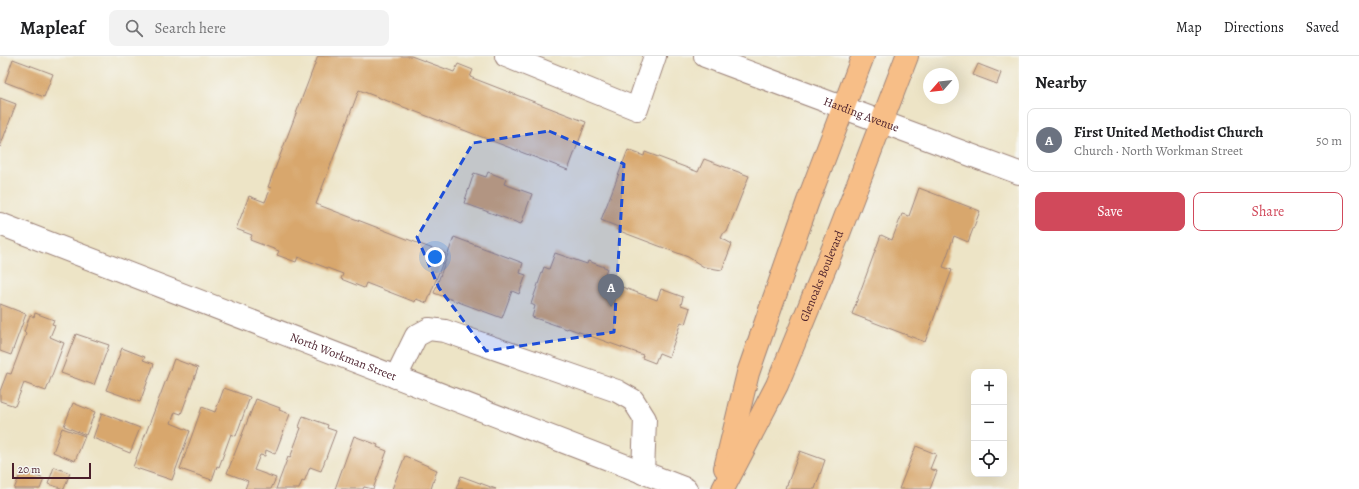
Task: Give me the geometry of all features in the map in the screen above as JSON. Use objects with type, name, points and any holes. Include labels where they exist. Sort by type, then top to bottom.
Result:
[{"type":"main road","points":[[719,489],[748,373],[808,201],[863,56]]},
{"type":"main road","name":"Glenoaks Boulevard","points":[[723,489],[777,385],[838,236],[907,56]]},
{"type":"street","points":[[506,56],[638,109],[655,56]]},
{"type":"street","name":"Harding Avenue","points":[[705,56],[1019,173]]},
{"type":"street","name":"North Workman Street","points":[[0,224],[686,489]]},
{"type":"street","points":[[396,377],[416,336],[429,329],[445,331],[617,391],[633,400],[645,419],[643,472]]},
{"type":"highlighted area","points":[[549,131],[624,164],[614,332],[486,351],[439,288],[417,237],[473,143]]},
{"type":"building","points":[[318,56],[411,56],[454,72],[458,64],[473,70],[470,77],[586,122],[568,170],[359,90],[316,204],[446,254],[427,303],[416,299],[415,302],[366,283],[364,288],[341,279],[343,274],[298,257],[296,262],[277,255],[279,251],[250,240],[252,235],[236,229],[249,196],[265,202],[271,188],[268,187]]},
{"type":"building","points":[[13,59],[53,74],[44,97],[5,82]]},
{"type":"building","points":[[978,64],[1001,73],[997,84],[973,75]]},
{"type":"building","points":[[0,98],[16,104],[0,147]]},
{"type":"building","points":[[628,150],[644,156],[645,152],[698,172],[704,159],[749,176],[727,232],[724,232],[721,238],[732,244],[722,270],[704,267],[688,257],[617,230],[618,227],[601,220]]},
{"type":"building","points":[[488,172],[506,179],[504,184],[532,194],[521,224],[464,203],[474,173],[486,177]]},
{"type":"building","points":[[919,188],[980,211],[968,242],[954,236],[943,267],[952,270],[925,342],[852,314],[881,235],[892,240],[902,214],[909,216]]},
{"type":"building","points":[[454,237],[523,263],[520,273],[526,275],[519,294],[512,291],[502,318],[434,293]]},
{"type":"building","points":[[555,253],[587,264],[588,261],[607,268],[603,280],[657,300],[661,289],[683,297],[681,305],[690,308],[685,324],[681,322],[669,357],[659,353],[655,363],[642,358],[643,355],[568,328],[567,329],[532,317],[535,306],[531,304],[544,267],[549,269]]},
{"type":"building","points":[[0,304],[26,314],[11,355],[0,351]]},
{"type":"building","points":[[35,313],[54,320],[52,324],[55,325],[50,337],[64,343],[46,391],[24,383],[15,406],[0,401],[0,391],[7,373],[11,374],[26,334],[24,332],[30,315],[34,317]]},
{"type":"building","points":[[76,334],[109,345],[94,385],[61,373]]},
{"type":"building","points":[[122,348],[145,357],[143,360],[154,364],[140,402],[106,390]]},
{"type":"building","points":[[174,359],[198,368],[181,414],[175,412],[171,423],[190,431],[172,480],[133,467]]},
{"type":"building","points":[[224,388],[250,397],[236,436],[231,434],[219,467],[217,466],[212,480],[180,469],[202,407],[215,412]]},
{"type":"building","points":[[256,399],[280,408],[279,410],[290,414],[275,454],[266,450],[265,456],[260,455],[254,470],[276,478],[271,489],[245,489],[248,481],[227,473]]},
{"type":"building","points":[[73,403],[95,412],[86,435],[64,426]]},
{"type":"building","points":[[102,413],[140,428],[130,453],[93,438]]},
{"type":"building","points":[[303,416],[328,425],[327,428],[336,431],[321,471],[310,467],[304,482],[302,481],[299,489],[276,489],[288,457],[290,458],[301,428],[299,427]]},
{"type":"building","points":[[62,428],[85,436],[75,461],[53,452]]},
{"type":"building","points":[[354,436],[378,445],[377,447],[387,451],[373,489],[364,487],[363,489],[335,489]]},
{"type":"building","points":[[916,446],[936,454],[930,469],[937,471],[930,489],[899,489]]},
{"type":"building","points":[[800,451],[825,460],[815,489],[785,489],[786,485]]},
{"type":"building","points":[[405,456],[437,470],[431,489],[392,489]]},
{"type":"building","points":[[54,467],[70,473],[64,489],[48,484]]},
{"type":"building","points":[[22,470],[44,479],[40,489],[14,489]]},
{"type":"building","points":[[461,476],[496,489],[456,489]]},
{"type":"place","name":"First United Methodist Church","points":[[611,307]]}]
